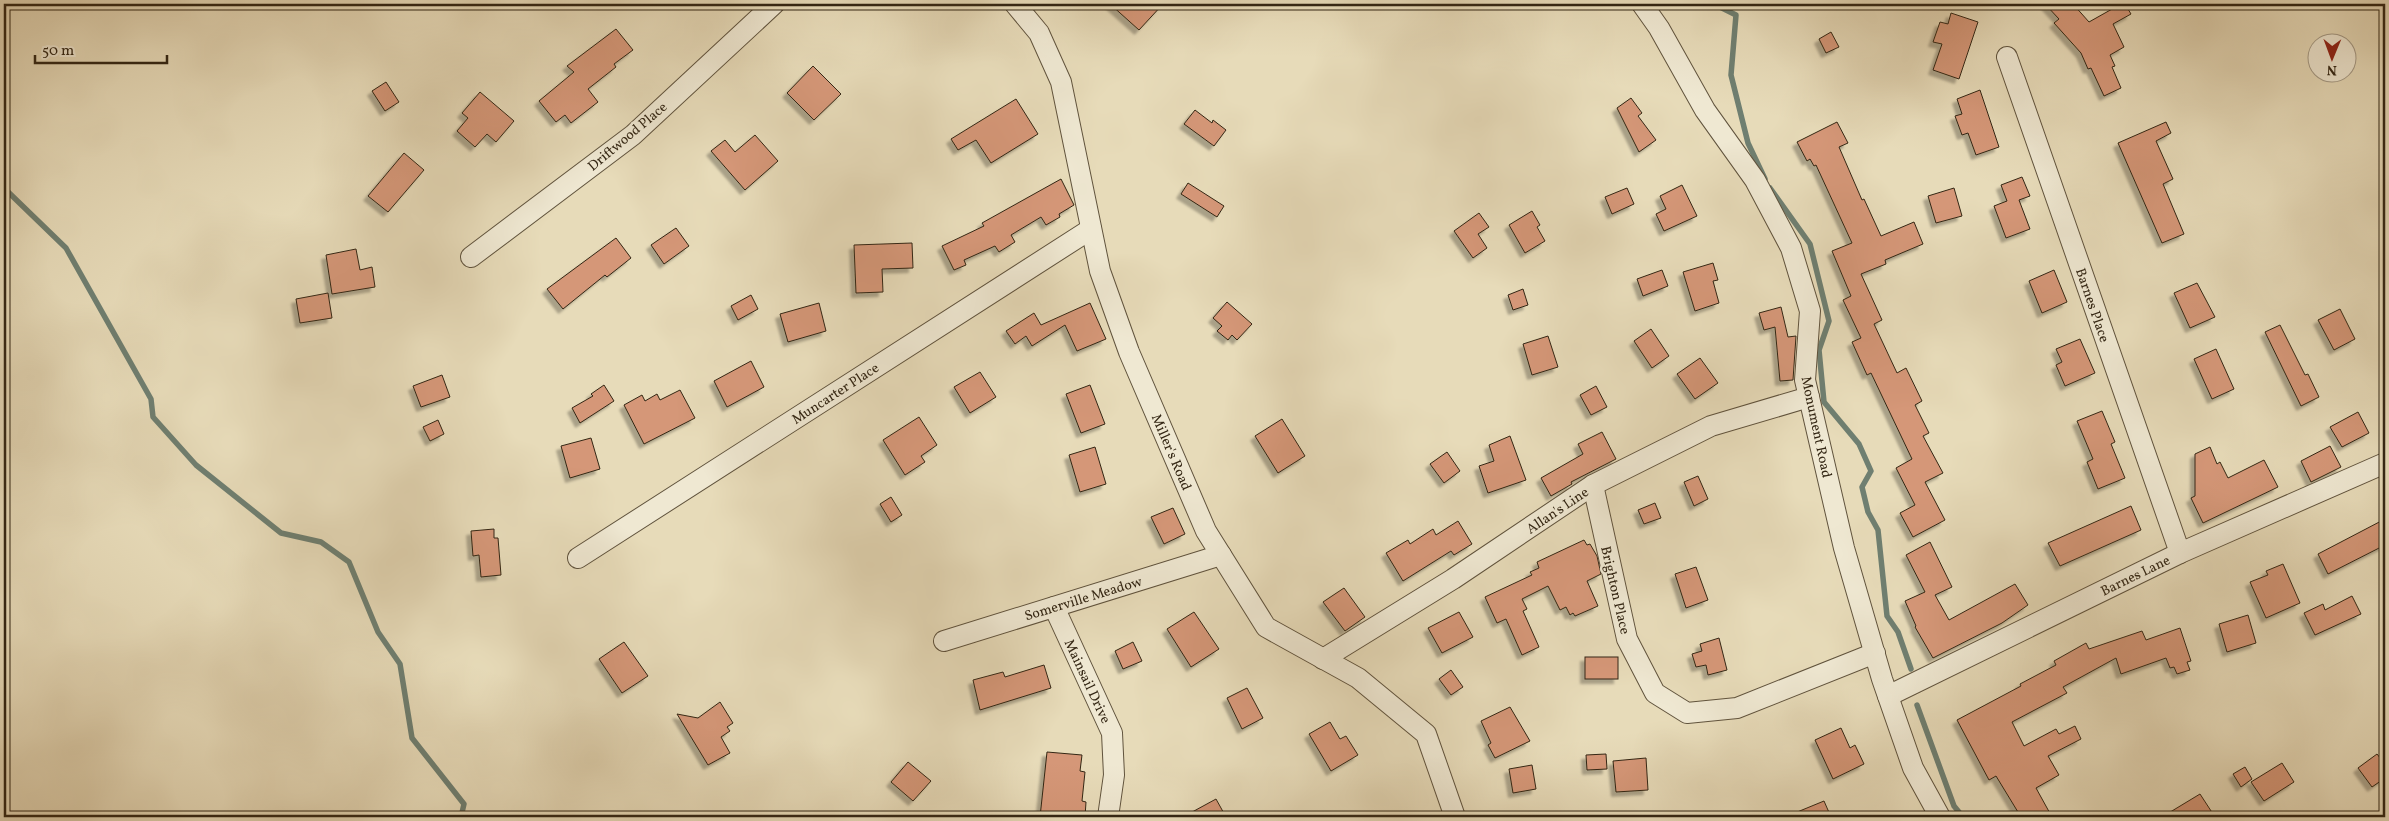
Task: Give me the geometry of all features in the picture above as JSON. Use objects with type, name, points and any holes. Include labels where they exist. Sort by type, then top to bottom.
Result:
[{"type":"street","name":"Driftwood Place","points":[[471,257],[633,135],[774,4]]},
{"type":"street","name":"Miller's Road","points":[[1014,4],[1038,33],[1061,82],[1100,271],[1129,352],[1206,531],[1266,627],[1358,678],[1426,734],[1455,817]]},
{"type":"street","name":"Monument Road","points":[[1642,4],[1659,28],[1705,110],[1755,180],[1791,248],[1810,311],[1805,380],[1844,548],[1874,653],[1913,768],[1940,817]]},
{"type":"street","name":"Barnes Place","points":[[2007,58],[2180,553]]},
{"type":"street","name":"Muncarter Place","points":[[578,558],[1091,229]]},
{"type":"street","name":"Allan's Line","points":[[1323,659],[1453,579],[1593,485],[1710,426],[1809,397]]},
{"type":"street","name":"Barnes Lane","points":[[1888,696],[2180,553],[2385,462]]},
{"type":"street","name":"Brighton Place","points":[[1593,485],[1627,639],[1655,693],[1687,713],[1737,708],[1874,653]]},
{"type":"street","name":"Somerville Meadow","points":[[944,642],[1221,555]]},
{"type":"street","name":"Mainsail Drive","points":[[1054,607],[1112,733],[1114,775],[1108,817]]},
{"type":"building","points":[[1110,4],[1163,4],[1139,30]]},
{"type":"building","points":[[2045,4],[2073,4],[2089,22],[2121,4],[2125,4],[2131,14],[2113,24],[2124,47],[2110,55],[2115,66],[2112,67],[2121,88],[2104,96],[2091,68],[2088,69],[2081,53],[2054,23],[2059,19]]},
{"type":"building","points":[[1951,13],[1978,22],[1959,79],[1933,70],[1942,44],[1933,42],[1940,22],[1948,24]]},
{"type":"building","points":[[616,29],[633,50],[614,64],[616,67],[588,89],[598,102],[571,123],[565,115],[556,122],[539,101],[574,72],[567,66]]},
{"type":"building","points":[[1831,32],[1839,47],[1826,53],[1819,39]]},
{"type":"building","points":[[813,66],[841,94],[814,120],[787,93]]},
{"type":"building","points":[[386,82],[399,102],[385,111],[372,91]]},
{"type":"building","points":[[1980,90],[1999,147],[1976,155],[1968,133],[1962,135],[1955,116],[1962,114],[1957,99]]},
{"type":"building","points":[[480,92],[514,121],[496,142],[487,134],[475,147],[457,131],[468,118],[462,113]]},
{"type":"building","points":[[1631,98],[1642,113],[1638,116],[1656,140],[1639,152],[1617,108]]},
{"type":"building","points":[[1016,99],[1038,134],[991,163],[976,140],[958,150],[951,139]]},
{"type":"building","points":[[1195,110],[1212,123],[1213,120],[1226,130],[1214,146],[1184,124]]},
{"type":"building","points":[[1837,122],[1848,143],[1839,147],[1862,200],[1864,199],[1881,236],[1914,222],[1923,244],[1885,260],[1886,264],[1861,274],[1882,320],[1874,324],[1897,373],[1906,368],[1922,401],[1915,405],[1929,433],[1923,436],[1943,473],[1925,482],[1945,520],[1913,537],[1900,513],[1915,505],[1896,468],[1912,459],[1871,373],[1867,375],[1852,342],[1861,338],[1843,300],[1851,296],[1832,251],[1852,243],[1816,165],[1814,166],[1810,159],[1807,161],[1797,142]]},
{"type":"building","points":[[2166,122],[2171,133],[2156,141],[2173,179],[2163,184],[2184,234],[2162,243],[2118,143]]},
{"type":"building","points":[[755,135],[778,161],[745,190],[711,151],[725,140],[735,152]]},
{"type":"building","points":[[404,153],[424,170],[388,212],[368,196]]},
{"type":"building","points":[[2022,177],[2030,196],[2019,200],[2030,229],[2006,238],[1994,206],[2007,201],[2001,185]]},
{"type":"building","points":[[1061,179],[1074,205],[1059,214],[1060,217],[1046,225],[1041,217],[1011,235],[1015,242],[999,252],[995,246],[964,260],[966,265],[954,270],[942,246],[984,226],[982,223]]},
{"type":"building","points":[[1188,183],[1224,206],[1217,217],[1181,194]]},
{"type":"building","points":[[1682,185],[1697,216],[1664,231],[1656,214],[1666,209],[1660,196]]},
{"type":"building","points":[[1627,188],[1634,204],[1612,214],[1605,197]]},
{"type":"building","points":[[1954,188],[1962,216],[1936,223],[1928,196]]},
{"type":"building","points":[[1532,211],[1540,225],[1537,227],[1545,241],[1525,253],[1509,225]]},
{"type":"building","points":[[1479,213],[1489,227],[1478,234],[1487,248],[1473,258],[1454,231]]},
{"type":"building","points":[[676,228],[689,246],[664,264],[651,245]]},
{"type":"building","points":[[616,238],[631,258],[607,277],[605,275],[563,309],[547,289]]},
{"type":"building","points":[[912,243],[913,268],[882,269],[883,292],[856,293],[854,245]]},
{"type":"building","points":[[356,249],[360,270],[372,267],[375,287],[332,294],[326,255]]},
{"type":"building","points":[[1713,263],[1718,280],[1713,281],[1719,303],[1695,311],[1683,272]]},
{"type":"building","points":[[1662,270],[1668,286],[1643,296],[1637,279]]},
{"type":"building","points":[[2054,270],[2067,302],[2042,313],[2029,281]]},
{"type":"building","points":[[2197,283],[2215,317],[2190,328],[2174,293]]},
{"type":"building","points":[[1523,289],[1528,305],[1513,310],[1508,295]]},
{"type":"building","points":[[328,293],[332,318],[300,323],[296,299]]},
{"type":"building","points":[[751,295],[758,309],[738,320],[731,306]]},
{"type":"building","points":[[1227,302],[1252,324],[1237,340],[1232,335],[1228,340],[1217,331],[1222,326],[1213,318]]},
{"type":"building","points":[[819,303],[826,331],[788,342],[780,314]]},
{"type":"building","points":[[1090,303],[1106,339],[1077,351],[1065,325],[1032,346],[1026,336],[1015,344],[1006,331],[1034,313],[1041,325]]},
{"type":"building","points":[[1781,307],[1788,337],[1796,336],[1793,380],[1780,381],[1775,327],[1764,330],[1759,313]]},
{"type":"building","points":[[2340,309],[2355,339],[2334,350],[2318,320]]},
{"type":"building","points":[[2280,325],[2305,375],[2308,374],[2319,397],[2301,406],[2265,332]]},
{"type":"building","points":[[1651,329],[1669,356],[1652,368],[1634,341]]},
{"type":"building","points":[[1548,336],[1558,367],[1532,375],[1523,344]]},
{"type":"building","points":[[2080,339],[2095,373],[2065,386],[2056,365],[2062,362],[2056,349]]},
{"type":"building","points":[[2216,349],[2234,389],[2212,399],[2194,359]]},
{"type":"building","points":[[1700,358],[1718,383],[1695,399],[1677,374]]},
{"type":"building","points":[[751,361],[764,387],[727,407],[714,381]]},
{"type":"building","points":[[980,372],[996,397],[970,413],[954,387]]},
{"type":"building","points":[[442,375],[450,397],[421,407],[413,386]]},
{"type":"building","points":[[604,385],[614,401],[580,423],[572,408],[593,396],[591,394]]},
{"type":"building","points":[[1090,385],[1105,424],[1081,433],[1066,394]]},
{"type":"building","points":[[1596,386],[1607,407],[1591,415],[1580,395]]},
{"type":"building","points":[[680,390],[695,418],[644,444],[624,405],[642,395],[645,401],[657,394],[660,400]]},
{"type":"building","points":[[2102,411],[2115,442],[2111,444],[2125,478],[2098,489],[2087,462],[2093,459],[2077,421]]},
{"type":"building","points":[[2358,412],[2369,433],[2342,447],[2330,427]]},
{"type":"building","points":[[919,417],[937,445],[921,456],[925,462],[905,475],[883,440]]},
{"type":"building","points":[[1282,419],[1305,456],[1278,473],[1255,436]]},
{"type":"building","points":[[438,420],[444,434],[430,441],[423,427]]},
{"type":"building","points":[[1602,432],[1616,459],[1571,482],[1572,484],[1551,496],[1541,478],[1583,454],[1578,444]]},
{"type":"building","points":[[1510,436],[1526,480],[1488,493],[1479,466],[1494,461],[1489,445]]},
{"type":"building","points":[[591,438],[600,469],[570,478],[561,446]]},
{"type":"building","points":[[2330,446],[2341,467],[2311,482],[2301,461]]},
{"type":"building","points":[[1095,447],[1106,484],[1080,492],[1069,455]]},
{"type":"building","points":[[2210,447],[2217,464],[2220,462],[2228,478],[2264,460],[2278,487],[2203,523],[2191,498],[2195,496],[2195,454]]},
{"type":"building","points":[[1447,452],[1460,471],[1444,483],[1430,464]]},
{"type":"building","points":[[1698,476],[1708,499],[1694,506],[1684,482]]},
{"type":"building","points":[[891,497],[902,515],[891,522],[880,504]]},
{"type":"building","points":[[1655,503],[1661,518],[1644,524],[1638,510]]},
{"type":"building","points":[[2131,506],[2141,530],[2060,566],[2048,543]]},
{"type":"building","points":[[1173,508],[1185,534],[1164,544],[1151,517]]},
{"type":"building","points":[[2385,519],[2385,545],[2328,574],[2318,554]]},
{"type":"building","points":[[1458,521],[1472,544],[1454,555],[1451,551],[1403,581],[1386,553],[1408,540],[1410,544],[1433,529],[1436,535]]},
{"type":"building","points":[[494,529],[494,538],[498,538],[501,575],[481,577],[479,555],[473,556],[471,531]]},
{"type":"building","points":[[1584,540],[1587,545],[1590,544],[1597,556],[1601,574],[1587,581],[1598,606],[1575,616],[1573,613],[1570,615],[1566,607],[1560,610],[1548,586],[1522,599],[1527,609],[1523,611],[1539,647],[1522,655],[1506,619],[1497,623],[1485,597],[1532,575],[1530,572],[1539,568],[1537,562]]},
{"type":"building","points":[[1930,542],[1952,587],[1935,595],[1949,620],[2015,584],[2028,605],[2002,623],[1933,658],[1915,627],[1905,601],[1925,592],[1906,555]]},
{"type":"building","points":[[2283,564],[2300,603],[2266,618],[2250,582],[2268,575],[2266,571]]},
{"type":"building","points":[[1696,567],[1708,600],[1686,608],[1675,574]]},
{"type":"building","points":[[1344,588],[1365,617],[1345,631],[1323,602]]},
{"type":"building","points":[[2352,596],[2361,614],[2315,635],[2304,613],[2323,604],[2325,610]]},
{"type":"building","points":[[1194,612],[1219,649],[1191,667],[1167,629]]},
{"type":"building","points":[[1459,612],[1473,637],[1442,653],[1428,628]]},
{"type":"building","points":[[2248,615],[2256,643],[2227,652],[2219,624]]},
{"type":"building","points":[[2180,628],[2191,661],[2187,662],[2190,670],[2177,674],[2174,667],[2170,668],[2166,658],[2121,674],[2116,658],[2063,687],[2067,693],[2012,722],[2024,746],[2056,729],[2059,734],[2075,726],[2081,739],[2048,756],[2059,775],[2036,788],[2052,817],[2021,817],[1996,776],[1989,780],[1957,720],[2021,686],[2020,684],[2056,665],[2054,661],[2086,643],[2089,649],[2142,631],[2146,640]]},
{"type":"building","points":[[1719,638],[1727,670],[1708,675],[1706,665],[1696,667],[1692,654],[1702,651],[1700,644]]},
{"type":"building","points":[[624,642],[648,676],[622,693],[599,659]]},
{"type":"building","points":[[1133,642],[1142,661],[1123,669],[1115,651]]},
{"type":"building","points":[[1585,657],[1618,657],[1618,679],[1585,679]]},
{"type":"building","points":[[1044,665],[1051,688],[980,710],[973,680],[1003,672],[1005,677]]},
{"type":"building","points":[[1451,670],[1463,687],[1451,695],[1439,679]]},
{"type":"building","points":[[1247,688],[1263,718],[1242,729],[1227,698]]},
{"type":"building","points":[[720,702],[733,723],[727,727],[730,731],[721,737],[730,753],[708,765],[677,714],[698,718]]},
{"type":"building","points":[[1510,707],[1530,741],[1495,758],[1488,745],[1491,743],[1481,721]]},
{"type":"building","points":[[1330,722],[1340,739],[1346,736],[1358,755],[1331,771],[1309,734]]},
{"type":"building","points":[[1841,728],[1850,748],[1855,745],[1864,764],[1833,779],[1815,740]]},
{"type":"building","points":[[1047,752],[1082,755],[1080,771],[1085,772],[1082,801],[1086,802],[1085,817],[1040,817]]},
{"type":"building","points":[[1606,754],[1607,769],[1587,770],[1586,755]]},
{"type":"building","points":[[2377,754],[2385,764],[2385,778],[2372,787],[2358,768]]},
{"type":"building","points":[[1646,758],[1648,790],[1616,792],[1613,761]]},
{"type":"building","points":[[908,762],[931,781],[913,801],[891,782]]},
{"type":"building","points":[[2282,763],[2294,782],[2264,801],[2251,782]]},
{"type":"building","points":[[1532,765],[1536,789],[1513,793],[1509,769]]},
{"type":"building","points":[[2245,767],[2252,779],[2241,787],[2233,774]]},
{"type":"building","points":[[2200,794],[2215,817],[2162,817]]},
{"type":"building","points":[[1216,799],[1226,817],[1183,817]]},
{"type":"building","points":[[1824,801],[1831,817],[1785,817]]},
{"type":"waterway","points":[[1714,4],[1736,15],[1731,75],[1748,143],[1765,179]]},
{"type":"waterway","points":[[4,188],[66,248],[151,399],[153,417],[196,465],[281,533],[321,542],[349,562],[378,632],[400,664],[412,738],[464,804],[461,817]]},
{"type":"waterway","points":[[1770,188],[1810,244],[1829,321],[1819,350],[1824,402],[1859,444],[1871,471],[1862,487],[1868,512],[1878,530],[1887,616],[1898,632],[1911,669]]},
{"type":"waterway","points":[[1917,705],[1954,806],[1963,817]]}]
